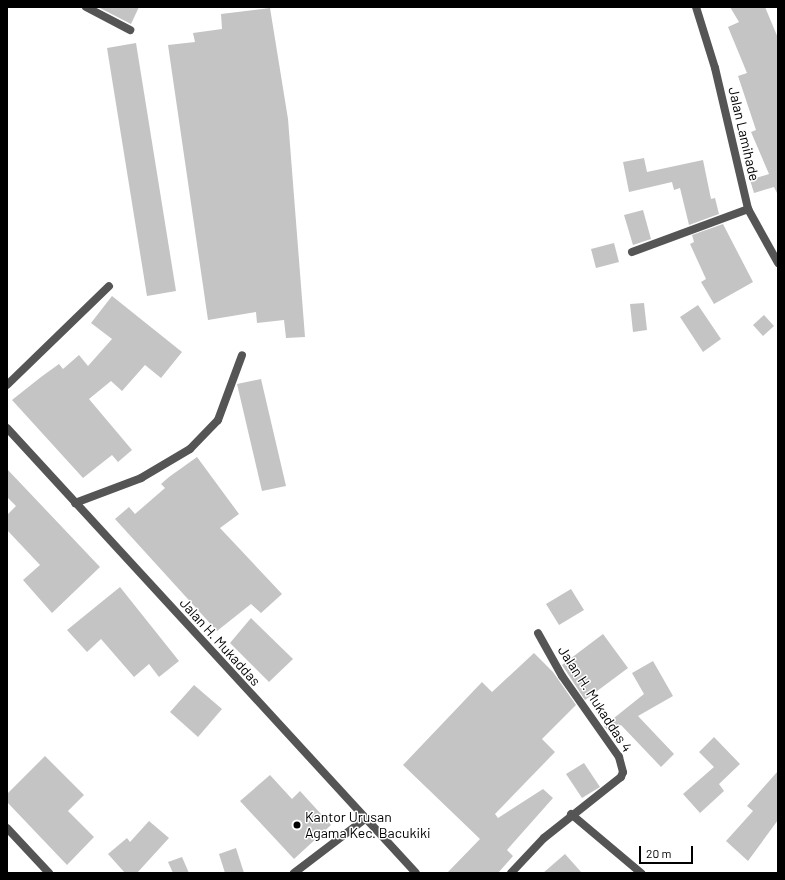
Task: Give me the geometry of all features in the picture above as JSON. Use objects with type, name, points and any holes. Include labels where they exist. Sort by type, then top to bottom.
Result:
[{"type":"street","points":[[86,7],[130,30]]},
{"type":"street","name":"Jalan Lamihade","points":[[696,7],[715,68],[748,208],[778,263]]},
{"type":"street","points":[[632,252],[748,208]]},
{"type":"street","points":[[7,385],[109,286]]},
{"type":"street","points":[[75,503],[141,478],[190,449],[218,420],[242,355]]},
{"type":"street","name":"Jalan H. Mukaddas","points":[[7,428],[416,873]]},
{"type":"street","name":"Jalan H. Mukaddas 4","points":[[511,873],[571,814],[621,777],[623,766],[562,676],[538,634]]},
{"type":"street","points":[[571,814],[640,873]]},
{"type":"street","points":[[294,873],[365,819]]},
{"type":"street","points":[[7,828],[49,873]]},
{"type":"building","points":[[98,7],[139,7],[131,24]]},
{"type":"building","points":[[730,7],[765,7],[778,38],[778,195],[774,187],[754,193],[750,180],[769,174],[751,132],[756,130],[738,76],[747,73],[728,27],[739,22]]},
{"type":"building","points":[[270,8],[288,119],[305,337],[286,338],[284,320],[257,323],[256,312],[208,320],[168,45],[195,42],[193,33],[222,29],[221,14]]},
{"type":"building","points":[[136,43],[176,291],[147,296],[107,48]]},
{"type":"building","points":[[644,158],[647,172],[703,160],[711,199],[715,198],[719,214],[689,225],[680,188],[674,190],[672,182],[629,192],[623,162]]},
{"type":"building","points":[[643,210],[651,239],[633,245],[624,215]]},
{"type":"building","points":[[723,224],[753,282],[714,304],[701,282],[706,279],[690,244],[694,242],[692,235]]},
{"type":"building","points":[[614,243],[619,262],[596,268],[591,249]]},
{"type":"building","points":[[112,296],[182,352],[161,378],[145,365],[122,391],[111,381],[89,399],[132,450],[118,462],[112,455],[83,478],[12,400],[59,364],[63,369],[79,355],[88,366],[112,339],[91,323]]},
{"type":"building","points":[[644,303],[647,330],[633,332],[630,304]]},
{"type":"building","points":[[698,305],[721,339],[703,352],[680,317]]},
{"type":"building","points":[[764,315],[774,326],[763,336],[753,325]]},
{"type":"building","points":[[261,379],[286,486],[262,491],[237,384]]},
{"type":"building","points":[[197,457],[239,514],[220,528],[282,594],[261,613],[251,604],[217,631],[115,519],[129,507],[135,514],[165,488],[161,484]]},
{"type":"building","points":[[7,469],[100,567],[52,613],[23,580],[40,565],[7,530],[7,515],[16,506],[7,497]]},
{"type":"building","points":[[120,587],[179,661],[159,677],[149,664],[134,677],[101,639],[87,652],[67,630]]},
{"type":"building","points":[[571,589],[584,610],[559,625],[546,604]]},
{"type":"building","points":[[251,618],[293,659],[269,682],[230,643]]},
{"type":"building","points":[[603,634],[628,668],[585,700],[562,665]]},
{"type":"building","points":[[534,653],[553,672],[576,705],[542,739],[555,752],[495,814],[498,818],[543,789],[553,798],[507,850],[513,856],[498,873],[447,873],[480,839],[403,765],[482,682],[492,692]]},
{"type":"building","points":[[653,661],[673,696],[638,716],[674,754],[661,767],[621,725],[609,732],[604,726],[644,694],[632,673]]},
{"type":"building","points":[[194,685],[222,709],[198,737],[170,712]]},
{"type":"building","points":[[714,737],[740,764],[719,784],[724,791],[700,813],[683,794],[714,767],[699,752]]},
{"type":"building","points":[[45,756],[84,795],[68,811],[94,837],[67,865],[7,802],[7,794]]},
{"type":"building","points":[[584,763],[600,787],[582,798],[566,774]]},
{"type":"building","points":[[778,771],[778,820],[748,861],[726,841],[753,811],[747,806]]},
{"type":"building","name":"Kantor Urusan Agama Kec. Bacukiki","points":[[270,775],[292,799],[300,791],[331,825],[294,859],[240,801]]},
{"type":"building","points":[[149,821],[169,838],[137,873],[125,873],[108,854],[127,838],[130,842]]},
{"type":"building","points":[[236,848],[244,873],[225,873],[219,854]]},
{"type":"building","points":[[565,854],[582,873],[543,873]]},
{"type":"building","points":[[182,857],[189,873],[173,873],[168,862]]},
{"type":"place","name":"Kantor Urusan Agama Kec. Bacukiki","points":[[297,825]]}]
